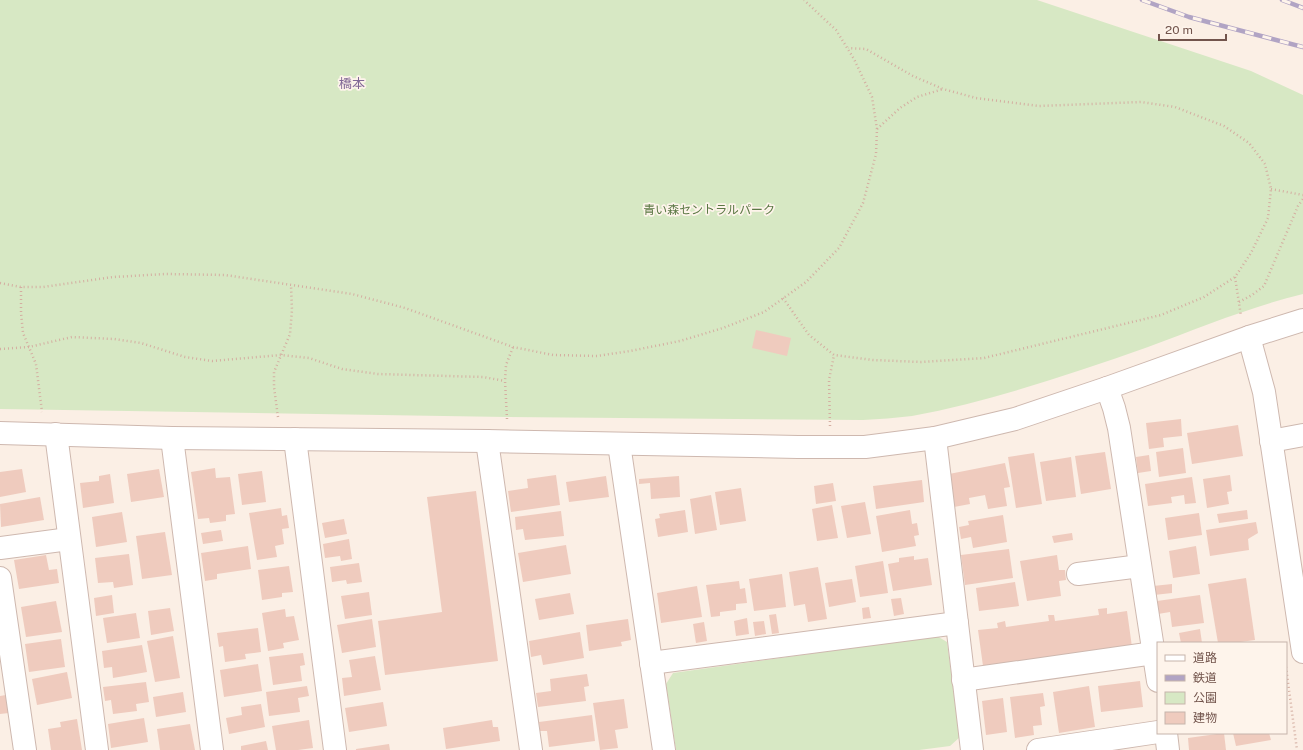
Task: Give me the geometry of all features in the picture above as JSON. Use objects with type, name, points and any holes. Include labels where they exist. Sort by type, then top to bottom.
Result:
[{"type":"street","points":[[0,433],[172,438],[865,447],[935,438],[1015,419],[1107,388],[1246,329],[1303,320]]},
{"type":"street","points":[[1246,329],[1264,392],[1303,652]]},
{"type":"street","points":[[1107,388],[1119,428],[1157,674]]},
{"type":"street","points":[[56,434],[97,750]]},
{"type":"street","points":[[1271,440],[1303,435]]},
{"type":"street","points":[[172,438],[212,750]]},
{"type":"street","points":[[935,438],[972,750]]},
{"type":"street","points":[[296,439],[335,750]]},
{"type":"street","points":[[487,441],[531,750]]},
{"type":"street","points":[[619,444],[664,750]]},
{"type":"street","points":[[0,548],[69,539]]},
{"type":"street","points":[[1078,574],[1140,566]]},
{"type":"street","points":[[0,578],[25,750]]},
{"type":"street","points":[[651,663],[957,623]]},
{"type":"street","points":[[963,680],[1154,653]]},
{"type":"street","points":[[1038,750],[1157,732]]},
{"type":"street","points":[[1166,734],[1168,750]]},
{"type":"path","points":[[0,283],[21,287],[43,286],[113,277],[166,274],[225,275],[352,294],[404,308],[513,347],[552,355],[597,356],[630,351],[680,341],[723,328],[764,312],[806,282],[839,248],[863,203],[876,154],[877,129],[872,98],[854,59],[836,30],[804,0]]},
{"type":"path","points":[[784,298],[809,335],[834,355],[874,360],[921,362],[984,358],[1161,315],[1204,297],[1235,277],[1251,254],[1268,218],[1271,189],[1265,164],[1249,143],[1224,126],[1175,107],[1141,102],[1039,106],[976,98],[944,89],[913,76],[866,50],[847,48]]},
{"type":"path","points":[[877,129],[900,108],[917,97],[944,89]]},
{"type":"path","points":[[1271,189],[1303,195]]},
{"type":"path","points":[[1238,302],[1252,295],[1264,286],[1298,206],[1303,199]]},
{"type":"path","points":[[1235,277],[1238,302],[1246,329]]},
{"type":"path","points":[[278,420],[274,387],[274,372],[290,334],[292,310],[291,285]]},
{"type":"path","points":[[21,287],[23,333],[37,370],[42,416]]},
{"type":"path","points":[[0,349],[29,347],[72,338],[114,339],[141,343],[185,357],[212,362],[281,355],[309,358],[342,369],[378,374],[483,377],[505,381]]},
{"type":"path","points":[[507,425],[505,381],[506,365],[513,347]]},
{"type":"path","points":[[830,429],[830,380],[834,355]]},
{"type":"path","points":[[1287,674],[1297,750]]},
{"type":"green space","name":"青い森セントラルパーク","points":[[0,0],[1037,0],[1251,71],[1303,95],[1303,294],[1244,311],[1148,347],[1002,395],[942,410],[894,418],[863,420],[507,417],[0,409]]},
{"type":"green space","points":[[937,636],[947,642],[960,737],[950,746],[919,750],[676,750],[666,684],[673,673]]},
{"type":"building","points":[[756,330],[791,338],[787,356],[752,348]]},
{"type":"building","points":[[1181,419],[1182,436],[1163,438],[1164,447],[1149,449],[1146,423]]},
{"type":"building","points":[[1238,425],[1243,456],[1192,464],[1187,433]]},
{"type":"building","points":[[1183,448],[1186,473],[1159,477],[1156,452]]},
{"type":"building","points":[[1105,452],[1111,489],[1081,494],[1075,456]]},
{"type":"building","points":[[1034,453],[1042,504],[1016,508],[1008,457]]},
{"type":"building","points":[[1149,455],[1151,471],[1138,473],[1136,457]]},
{"type":"building","points":[[1071,457],[1076,497],[1046,501],[1040,462]]},
{"type":"building","points":[[1005,463],[1010,487],[1004,488],[1007,506],[988,509],[985,495],[969,498],[970,504],[954,507],[949,474]]},
{"type":"building","points":[[215,468],[216,478],[230,477],[235,514],[226,515],[226,521],[210,523],[209,518],[198,519],[191,472]]},
{"type":"building","points":[[22,469],[26,492],[0,497],[0,472]]},
{"type":"building","points":[[159,469],[164,497],[131,502],[127,474]]},
{"type":"building","points":[[262,471],[266,502],[242,505],[238,474]]},
{"type":"building","points":[[110,474],[114,503],[83,508],[80,483],[99,481],[99,476]]},
{"type":"building","points":[[556,475],[560,505],[511,512],[508,491],[528,488],[527,479]]},
{"type":"building","points":[[1230,475],[1232,491],[1227,492],[1229,504],[1207,508],[1203,479]]},
{"type":"building","points":[[606,476],[609,497],[569,502],[566,482]]},
{"type":"building","points":[[679,476],[680,497],[651,499],[650,483],[639,484],[639,479]]},
{"type":"building","points":[[1192,477],[1196,503],[1185,504],[1184,495],[1171,497],[1172,503],[1148,506],[1145,484]]},
{"type":"building","points":[[922,480],[924,502],[876,509],[873,486]]},
{"type":"building","points":[[833,483],[836,501],[816,504],[814,486]]},
{"type":"building","points":[[741,488],[746,521],[720,525],[715,492]]},
{"type":"building","points":[[476,491],[498,661],[385,675],[378,621],[442,612],[427,497]]},
{"type":"building","points":[[711,495],[717,530],[695,534],[690,499]]},
{"type":"building","points":[[40,497],[44,520],[1,527],[0,504]]},
{"type":"building","points":[[865,502],[871,534],[847,538],[841,506]]},
{"type":"building","points":[[832,505],[838,538],[817,541],[812,509]]},
{"type":"building","points":[[281,508],[282,516],[287,515],[289,528],[282,529],[284,544],[275,546],[277,557],[257,560],[249,513]]},
{"type":"building","points":[[685,510],[688,532],[658,537],[655,519],[660,518],[659,514]]},
{"type":"building","points":[[910,510],[912,524],[917,523],[919,535],[914,536],[916,546],[882,552],[876,516]]},
{"type":"building","points":[[1247,510],[1248,519],[1219,523],[1217,514]]},
{"type":"building","points":[[561,511],[564,536],[525,540],[523,529],[516,530],[515,517]]},
{"type":"building","points":[[122,512],[127,542],[96,547],[92,517]]},
{"type":"building","points":[[1199,513],[1202,535],[1168,540],[1165,518]]},
{"type":"building","points":[[1003,515],[1007,542],[973,548],[971,537],[961,539],[959,527],[969,525],[968,521]]},
{"type":"building","points":[[344,519],[347,534],[325,538],[322,523]]},
{"type":"building","points":[[1256,522],[1258,533],[1248,539],[1249,550],[1210,556],[1206,530]]},
{"type":"building","points":[[221,530],[223,541],[203,544],[201,533]]},
{"type":"building","points":[[165,532],[172,575],[142,579],[136,536]]},
{"type":"building","points":[[1072,533],[1073,540],[1054,543],[1052,536]]},
{"type":"building","points":[[349,539],[352,559],[341,561],[340,556],[325,558],[323,544]]},
{"type":"building","points":[[566,545],[571,574],[523,582],[518,553]]},
{"type":"building","points":[[248,546],[251,569],[217,574],[217,579],[205,581],[201,553]]},
{"type":"building","points":[[1196,546],[1200,574],[1173,578],[1169,551]]},
{"type":"building","points":[[1009,549],[1013,578],[965,585],[961,555]]},
{"type":"building","points":[[129,554],[133,585],[114,588],[113,582],[98,583],[95,558]]},
{"type":"building","points":[[46,555],[49,570],[57,569],[59,583],[19,589],[14,560]]},
{"type":"building","points":[[1057,555],[1059,570],[1065,570],[1066,580],[1059,581],[1061,596],[1027,601],[1020,561]]},
{"type":"building","points":[[914,556],[914,560],[928,558],[932,585],[893,591],[888,564],[899,562],[899,558]]},
{"type":"building","points":[[883,561],[888,593],[860,597],[855,566]]},
{"type":"building","points":[[359,563],[362,582],[347,584],[346,580],[332,582],[330,567]]},
{"type":"building","points":[[289,566],[293,592],[282,593],[282,597],[262,600],[258,570]]},
{"type":"building","points":[[818,567],[827,619],[808,622],[805,604],[794,606],[789,572]]},
{"type":"building","points":[[782,574],[786,607],[754,611],[749,579]]},
{"type":"building","points":[[1246,578],[1255,640],[1240,642],[1218,642],[1208,584]]},
{"type":"building","points":[[852,579],[856,602],[829,607],[825,583]]},
{"type":"building","points":[[739,581],[740,589],[745,588],[747,603],[736,604],[736,610],[720,612],[720,616],[711,617],[706,585]]},
{"type":"building","points":[[1015,582],[1019,606],[979,611],[976,588]]},
{"type":"building","points":[[1172,584],[1172,593],[1154,595],[1153,586]]},
{"type":"building","points":[[697,586],[702,617],[661,623],[657,593]]},
{"type":"building","points":[[369,592],[372,615],[345,619],[341,596]]},
{"type":"building","points":[[570,593],[574,614],[539,620],[535,599]]},
{"type":"building","points":[[112,595],[114,613],[96,616],[94,598]]},
{"type":"building","points":[[1200,595],[1204,623],[1172,627],[1170,612],[1158,614],[1157,601]]},
{"type":"building","points":[[901,598],[904,614],[894,616],[891,599]]},
{"type":"building","points":[[56,601],[62,632],[26,637],[21,607]]},
{"type":"building","points":[[869,607],[871,618],[863,619],[862,608]]},
{"type":"building","points":[[170,608],[174,631],[151,635],[148,611]]},
{"type":"building","points":[[1107,608],[1107,614],[1127,611],[1132,647],[983,666],[978,630],[998,628],[997,623],[1005,621],[1006,627],[1049,621],[1048,615],[1054,615],[1055,621],[1099,615],[1098,609]]},
{"type":"building","points":[[285,609],[286,617],[294,616],[299,640],[283,643],[284,648],[268,651],[262,613]]},
{"type":"building","points":[[136,613],[140,638],[107,643],[103,618]]},
{"type":"building","points":[[776,614],[779,633],[772,634],[769,615]]},
{"type":"building","points":[[747,618],[749,634],[736,636],[734,621]]},
{"type":"building","points":[[372,619],[376,647],[342,653],[337,625]]},
{"type":"building","points":[[628,619],[631,640],[621,642],[622,646],[589,651],[586,625]]},
{"type":"building","points":[[764,621],[766,634],[755,636],[753,622]]},
{"type":"building","points":[[704,622],[707,641],[696,643],[693,624]]},
{"type":"building","points":[[258,628],[261,652],[245,654],[246,659],[225,662],[223,646],[219,647],[217,633]]},
{"type":"building","points":[[1200,629],[1202,642],[1181,642],[1179,633]]},
{"type":"building","points":[[580,632],[584,658],[543,665],[541,655],[531,657],[529,641]]},
{"type":"building","points":[[173,636],[180,678],[155,682],[147,641]]},
{"type":"building","points":[[61,639],[65,667],[29,672],[25,644]]},
{"type":"building","points":[[142,645],[147,672],[113,678],[112,667],[104,668],[102,651]]},
{"type":"building","points":[[303,653],[305,665],[300,666],[302,681],[273,685],[269,657]]},
{"type":"building","points":[[375,656],[381,690],[344,696],[342,678],[352,677],[349,660]]},
{"type":"building","points":[[258,664],[262,691],[224,697],[220,670]]},
{"type":"building","points":[[67,672],[72,698],[37,705],[32,679]]},
{"type":"building","points":[[587,674],[589,686],[584,687],[586,701],[538,707],[536,693],[551,691],[550,679]]},
{"type":"building","points":[[1140,681],[1143,707],[1101,712],[1098,686]]},
{"type":"building","points":[[146,682],[149,702],[136,704],[137,711],[113,714],[111,700],[105,701],[103,687]]},
{"type":"building","points":[[307,686],[309,696],[298,698],[300,712],[269,716],[266,692]]},
{"type":"building","points":[[1089,686],[1095,727],[1059,733],[1053,692]]},
{"type":"building","points":[[183,692],[186,712],[156,717],[153,697]]},
{"type":"building","points":[[1043,693],[1045,706],[1040,707],[1042,725],[1033,726],[1034,735],[1015,738],[1010,697]]},
{"type":"building","points":[[6,695],[9,713],[0,714],[0,696]]},
{"type":"building","points":[[1003,698],[1007,732],[986,735],[982,701]]},
{"type":"building","points":[[624,699],[628,728],[615,730],[618,748],[600,750],[593,703]]},
{"type":"building","points":[[383,702],[387,726],[349,732],[345,708]]},
{"type":"building","points":[[261,704],[265,727],[229,734],[226,718],[242,715],[241,707]]},
{"type":"building","points":[[592,715],[595,741],[549,747],[547,731],[540,731],[539,722]]},
{"type":"building","points":[[144,718],[148,742],[111,748],[108,724]]},
{"type":"building","points":[[77,719],[82,750],[51,750],[48,729],[61,727],[60,722]]},
{"type":"building","points":[[309,720],[313,748],[276,750],[272,726]]},
{"type":"building","points":[[492,720],[493,727],[498,727],[500,741],[446,749],[443,728]]},
{"type":"building","points":[[190,724],[195,750],[160,750],[157,729]]},
{"type":"building","points":[[1224,734],[1226,750],[1189,750],[1188,738]]},
{"type":"building","points":[[1233,734],[1269,734],[1271,740],[1236,746]]},
{"type":"building","points":[[266,741],[268,750],[241,750],[241,746]]},
{"type":"building","points":[[389,744],[390,750],[356,750],[356,749]]},
{"type":"railway","points":[[1142,0],[1189,17],[1303,47]]},
{"type":"railway","points":[[1282,0],[1303,8]]},
{"type":"district","name":"橋本","points":[[352,83]]}]
